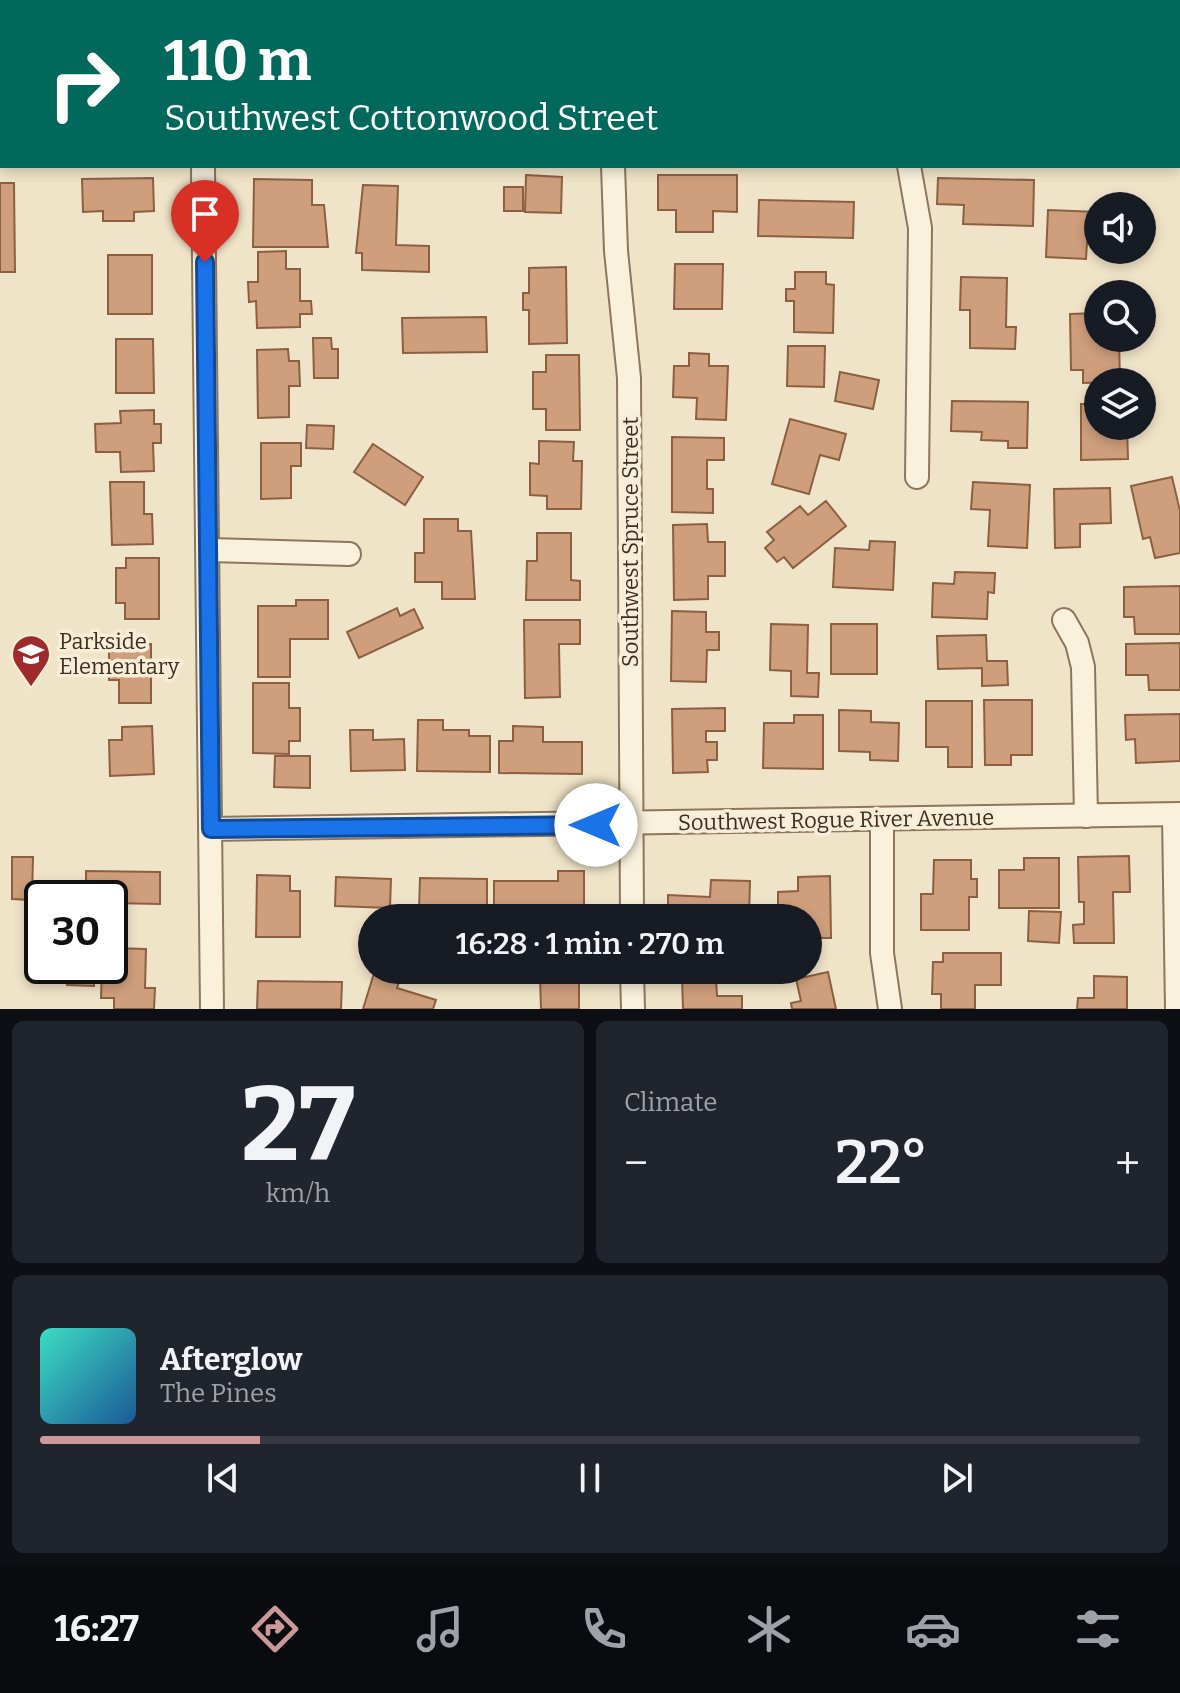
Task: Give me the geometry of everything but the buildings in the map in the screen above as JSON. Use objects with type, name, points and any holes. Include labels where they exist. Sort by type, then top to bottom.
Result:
[{"type":"street","points":[[203,168],[212,1009]]},
{"type":"street","name":"Southwest Spruce Street","points":[[613,168],[616,251],[629,378],[632,904]]},
{"type":"street","points":[[909,168],[920,228],[917,477]]},
{"type":"street","points":[[209,550],[349,554]]},
{"type":"street","points":[[1064,620],[1077,643],[1083,667],[1086,816]]},
{"type":"street","points":[[1177,814],[1177,1009]]},
{"type":"street","name":"Southwest Rogue River Avenue","points":[[211,829],[1177,814]]},
{"type":"street","points":[[882,819],[882,953],[890,1009]]},
{"type":"street","points":[[632,984],[633,1009]]},
{"type":"place","name":"Parkside Elementary","points":[[31,688]]},
{"type":"route","points":[[205,262],[211,829],[596,825]]}]
